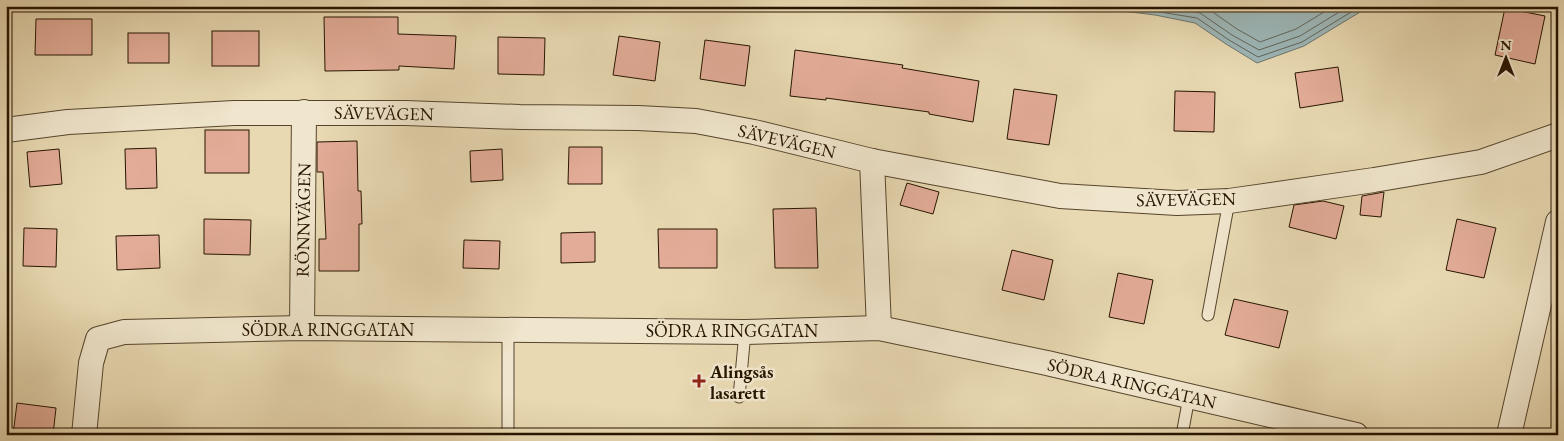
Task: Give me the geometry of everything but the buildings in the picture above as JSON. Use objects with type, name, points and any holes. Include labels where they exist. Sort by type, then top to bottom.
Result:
[{"type":"street","name":"SÄVEVÄGEN","points":[[6,130],[68,122],[234,113],[304,112],[638,118],[696,121],[754,132],[872,161],[1060,196],[1177,203],[1229,201],[1374,180],[1480,162],[1558,135]]},
{"type":"street","name":"RÖNNVÄGEN","points":[[302,328],[304,112]]},
{"type":"street","points":[[872,161],[879,328]]},
{"type":"street","points":[[1509,435],[1558,222]]},
{"type":"street","name":"SÖDRA RINGGATAN","points":[[84,435],[91,364],[98,339],[124,332],[302,328],[745,332],[879,328],[1047,363],[1356,435]]},
{"type":"lane","points":[[1208,315],[1229,201]]},
{"type":"lane","points":[[508,330],[508,435]]},
{"type":"lane","points":[[739,397],[745,332]]},
{"type":"lane","points":[[1182,435],[1189,397]]},
{"type":"water","points":[[1082,6],[1370,6],[1304,46],[1257,63],[1195,23],[1155,15]]},
{"type":"place","name":"Alingsås lasarett","points":[[699,381]]}]
